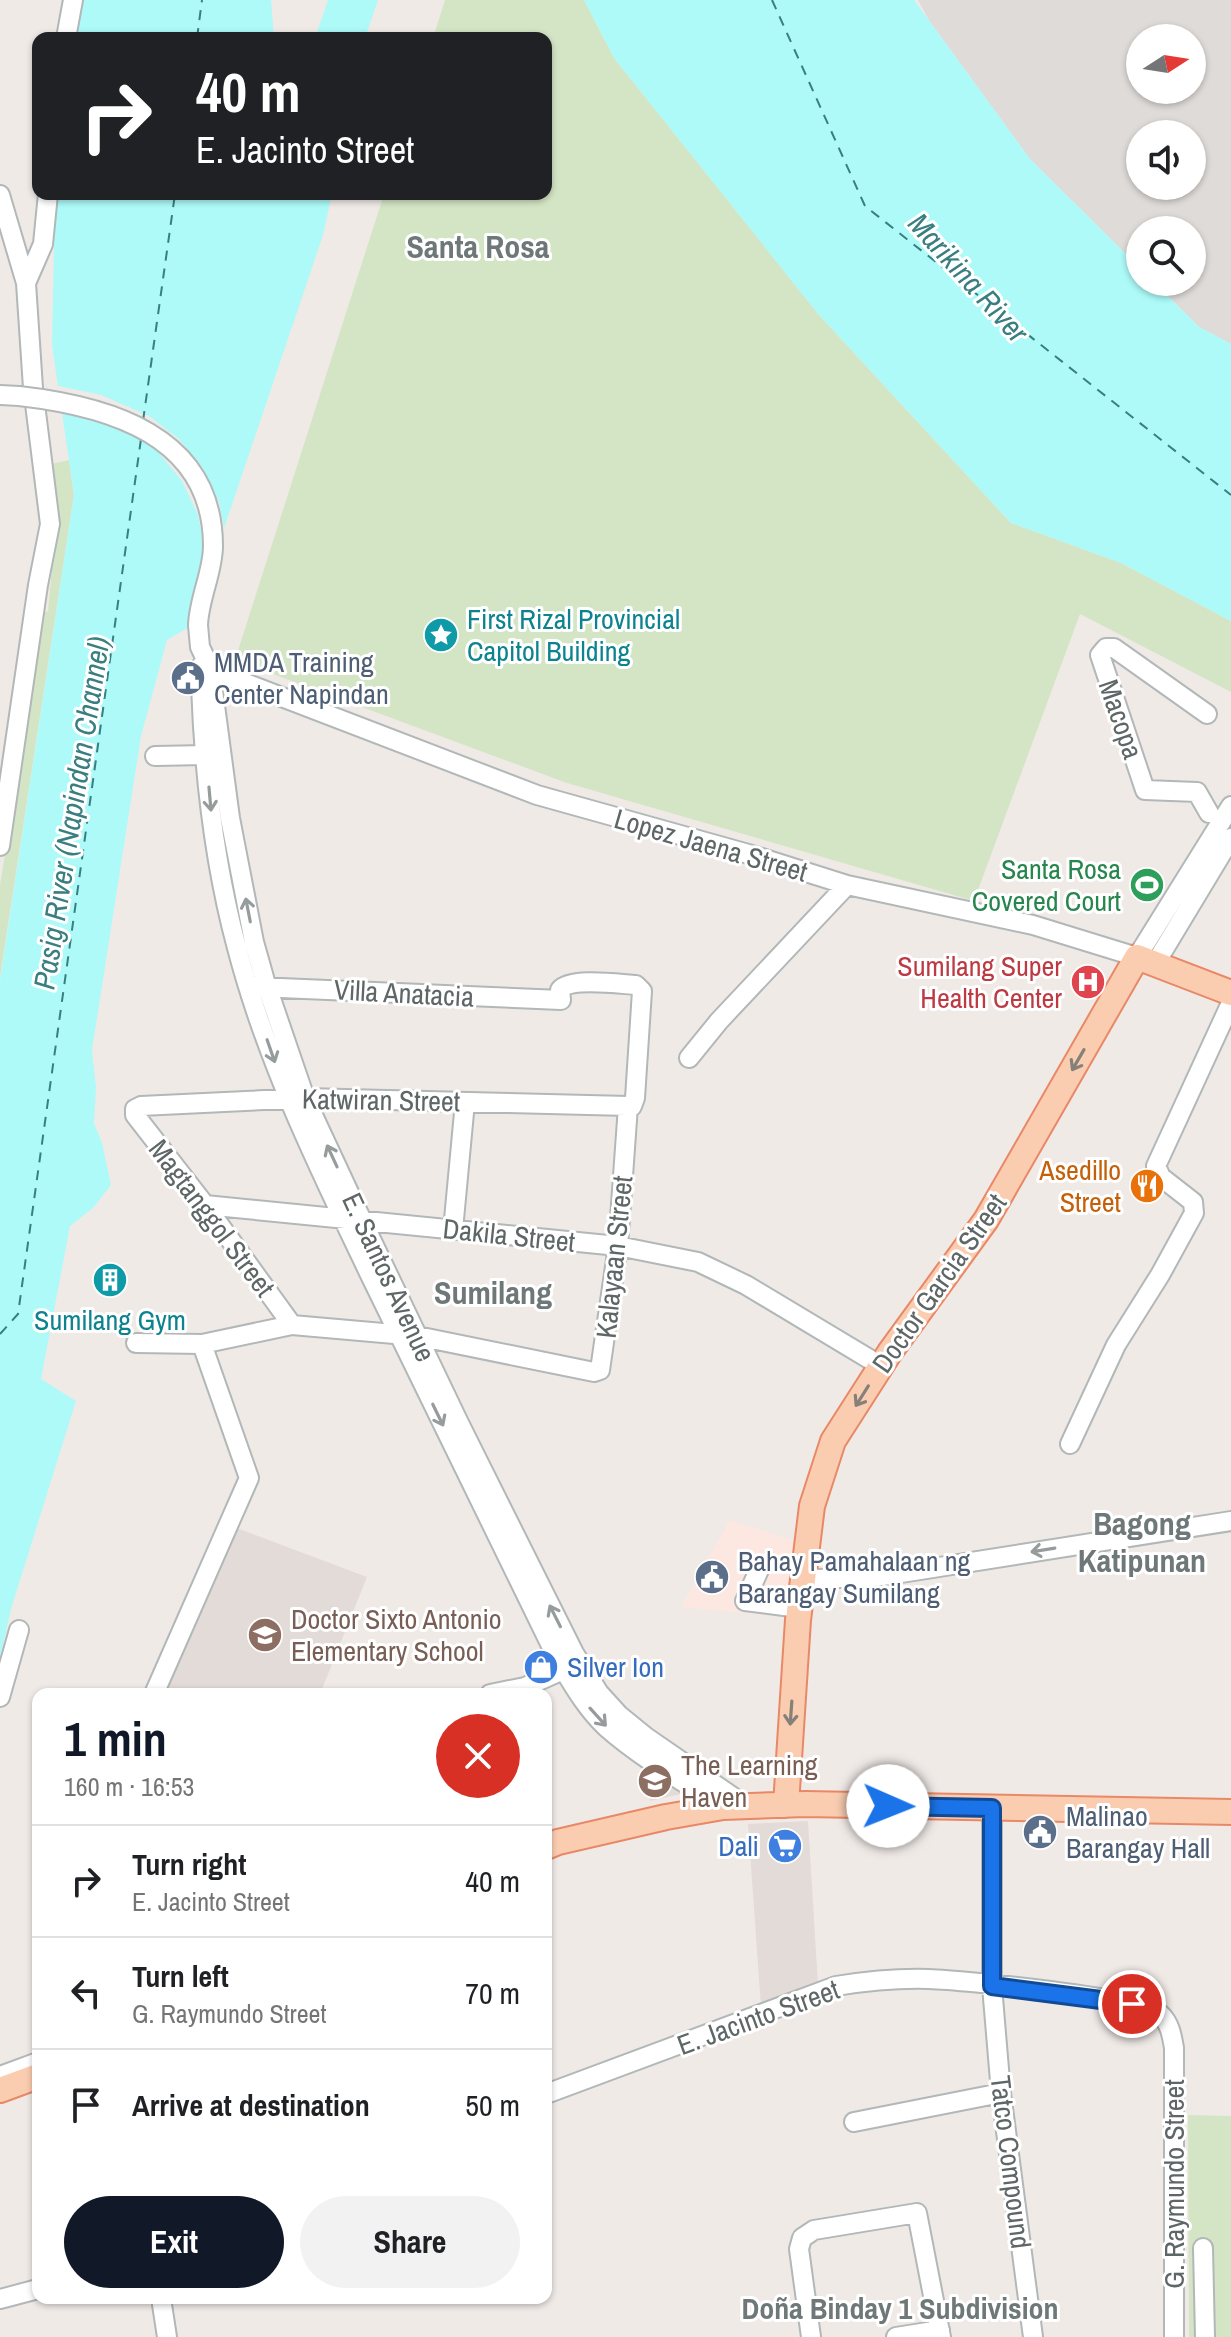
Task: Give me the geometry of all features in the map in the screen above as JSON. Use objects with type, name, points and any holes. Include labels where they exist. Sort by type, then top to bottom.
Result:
[{"type":"main road","name":"Lopez Jaena Street","points":[[1146,961],[1231,993]]},
{"type":"main road","name":"Doctor Garcia Street","points":[[786,1805],[799,1608],[812,1506],[833,1441],[881,1366],[986,1220],[1117,992],[1146,961]]},
{"type":"main road","points":[[1117,992],[1143,977],[1180,973]]},
{"type":"main road","points":[[552,1844],[666,1817],[735,1806],[1231,1812]]},
{"type":"main road","points":[[0,2090],[32,2078]]},
{"type":"street","points":[[67,32],[73,0]]},
{"type":"street","points":[[0,195],[26,283]]},
{"type":"street","points":[[0,846],[38,585],[50,524],[17,393],[26,283],[43,244],[47,200]]},
{"type":"street","name":"E. Santos Avenue","points":[[17,393],[58,400],[126,420],[153,433],[193,473],[205,500],[213,548],[198,637],[210,663],[230,818],[254,942],[257,987]]},
{"type":"street","name":"Macopa","points":[[1207,714],[1114,648],[1106,648],[1100,655],[1145,790],[1197,792],[1209,813]]},
{"type":"street","name":"E. Santos Avenue","points":[[210,663],[206,755],[212,819],[236,945],[257,987],[343,1219],[576,1692],[604,1725],[631,1748],[735,1806]]},
{"type":"street","name":"Lopez Jaena Street","points":[[210,663],[537,795],[847,885],[1033,925],[1085,939],[1146,961]]},
{"type":"street","points":[[155,756],[206,755]]},
{"type":"street","name":"Doctor Garcia Street","points":[[1146,961],[1231,806]]},
{"type":"street","points":[[1146,961],[1228,844]]},
{"type":"street","points":[[689,1058],[719,1021],[847,885]]},
{"type":"street","name":"Kalayaan Street","points":[[136,1343],[202,1344],[292,1325],[398,1333],[594,1372],[600,1370],[618,1246],[628,1106],[632,1106],[635,1098],[640,987],[589,983],[565,985],[560,990],[561,1000]]},
{"type":"street","name":"Villa Anatacia","points":[[257,987],[561,1000]]},
{"type":"street","points":[[1070,1444],[1116,1345],[1194,1213],[1193,1202],[1161,1177],[1156,1166],[1231,1003]]},
{"type":"street","name":"E. Santos Avenue","points":[[296,1098],[362,1221],[574,1653],[599,1693],[619,1715],[735,1806]]},
{"type":"street","name":"Katwiran Street","points":[[135,1109],[141,1106],[296,1098],[628,1106]]},
{"type":"street","points":[[453,1230],[465,1102]]},
{"type":"street","name":"Magtanggol Street","points":[[135,1109],[135,1115],[292,1325]]},
{"type":"street","name":"Dakila Street","points":[[205,1205],[618,1246],[698,1262],[746,1285],[881,1366]]},
{"type":"street","points":[[157,1688],[249,1478],[202,1344]]},
{"type":"street","points":[[803,1577],[882,1576],[1231,1521]]},
{"type":"street","points":[[759,1570],[745,1601],[799,1608]]},
{"type":"street","points":[[0,1697],[19,1630]]},
{"type":"street","points":[[520,1688],[563,1670]]},
{"type":"street","points":[[992,1808],[992,1986]]},
{"type":"street","name":"E. Jacinto Street","points":[[552,2092],[836,1986],[907,1979],[992,1986]]},
{"type":"street","name":"Tatco Compound","points":[[992,1986],[1001,2093],[1033,2337]]},
{"type":"street","name":"G. Raymundo Street","points":[[992,1986],[1132,2004],[1160,2014],[1170,2028],[1174,2061],[1174,2337]]},
{"type":"street","points":[[0,2076],[32,2064]]},
{"type":"street","points":[[0,2102],[32,2089]]},
{"type":"street","points":[[854,2122],[1001,2093]]},
{"type":"street","points":[[811,2337],[799,2249],[802,2238],[814,2230],[917,2213],[941,2334],[896,2337]]},
{"type":"street","points":[[1203,2248],[1205,2337]]},
{"type":"street","points":[[0,2299],[32,2291]]},
{"type":"street","points":[[162,2304],[167,2337]]},
{"type":"shaded area","points":[[918,0],[1231,0],[1231,344],[1199,327],[1168,296],[1206,296],[1206,216],[1126,216],[1126,254],[1030,159],[928,19]]},
{"type":"shaded area","points":[[730,1520],[798,1542],[789,1617],[681,1607]]},
{"type":"shaded area","name":"Doctor Sixto Antonio Elementary School","points":[[234,1527],[367,1577],[322,1688],[164,1688]]},
{"type":"shaded area","name":"The Learning Haven","points":[[644,1767],[681,1794],[650,1801]]},
{"type":"shaded area","points":[[808,1821],[818,1985],[761,2007],[748,1824]]},
{"type":"green space","points":[[445,0],[584,0],[614,58],[819,315],[1011,523],[1121,563],[1231,621],[1231,692],[1080,614],[974,901],[567,783],[235,660],[382,200],[552,200],[552,32],[435,32]]},
{"type":"green space","points":[[69,460],[74,495],[0,977],[0,885],[42,623],[44,613],[48,611],[56,524],[47,465]]},
{"type":"green space","points":[[1188,2115],[1231,2116],[1231,2337],[1189,2337]]},
{"type":"water","points":[[77,0],[271,0],[274,32],[70,32]]},
{"type":"water","points":[[328,0],[378,0],[367,32],[317,32]]},
{"type":"water","name":"Marikina River","points":[[584,0],[914,0],[1030,159],[1126,254],[1126,296],[1168,296],[1199,327],[1231,344],[1231,621],[1121,563],[1011,523],[819,315],[614,58]]},
{"type":"water","name":"Pasig River (Napindan Channel)","points":[[55,200],[331,200],[323,235],[191,626],[167,640],[141,736],[92,1050],[96,1088],[94,1123],[102,1143],[111,1185],[93,1208],[70,1226],[41,1379],[76,1401],[11,1609],[0,1659],[0,980],[74,495],[52,345]]},
{"type":"pier","points":[[54,385],[101,395],[149,416],[179,439],[203,468],[219,502],[225,533],[196,624],[205,553],[198,515],[182,481],[158,452],[110,421],[58,410]]},
{"type":"ferry route","points":[[198,32],[202,0]]},
{"type":"ferry route","points":[[772,0],[865,206],[1231,495]]},
{"type":"ferry route","points":[[143,421],[174,200]]},
{"type":"ferry route","points":[[0,1334],[18,1314],[141,439]]},
{"type":"place","name":"First Rizal Provincial Capitol Building","points":[[441,635]]},
{"type":"place","name":"MMDA Training Center Napindan","points":[[188,678]]},
{"type":"place","name":"Santa Rosa Covered Court","points":[[1147,885]]},
{"type":"place","name":"Sumilang Super Health Center","points":[[1088,982]]},
{"type":"place","name":"Asedillo Street","points":[[1147,1186]]},
{"type":"place","name":"Sumilang Gym","points":[[110,1280]]},
{"type":"place","name":"Bahay Pamahalaan ng Barangay Sumilang","points":[[712,1577]]},
{"type":"place","name":"Doctor Sixto Antonio Elementary School","points":[[265,1635]]},
{"type":"place","name":"Silver Ion","points":[[541,1667]]},
{"type":"place","name":"The Learning Haven","points":[[655,1781]]},
{"type":"place","name":"Malinao Barangay Hall","points":[[1040,1832]]},
{"type":"place","name":"Dali","points":[[785,1846]]},
{"type":"district","name":"Santa Rosa","points":[[478,247]]},
{"type":"district","name":"Sumilang","points":[[493,1293]]},
{"type":"district","name":"Bagong Katipunan","points":[[1142,1542]]},
{"type":"district","name":"Doña Binday 1 Subdivision","points":[[900,2309]]},
{"type":"route","points":[[888,1806],[992,1808],[992,1986],[1132,2004]]}]
